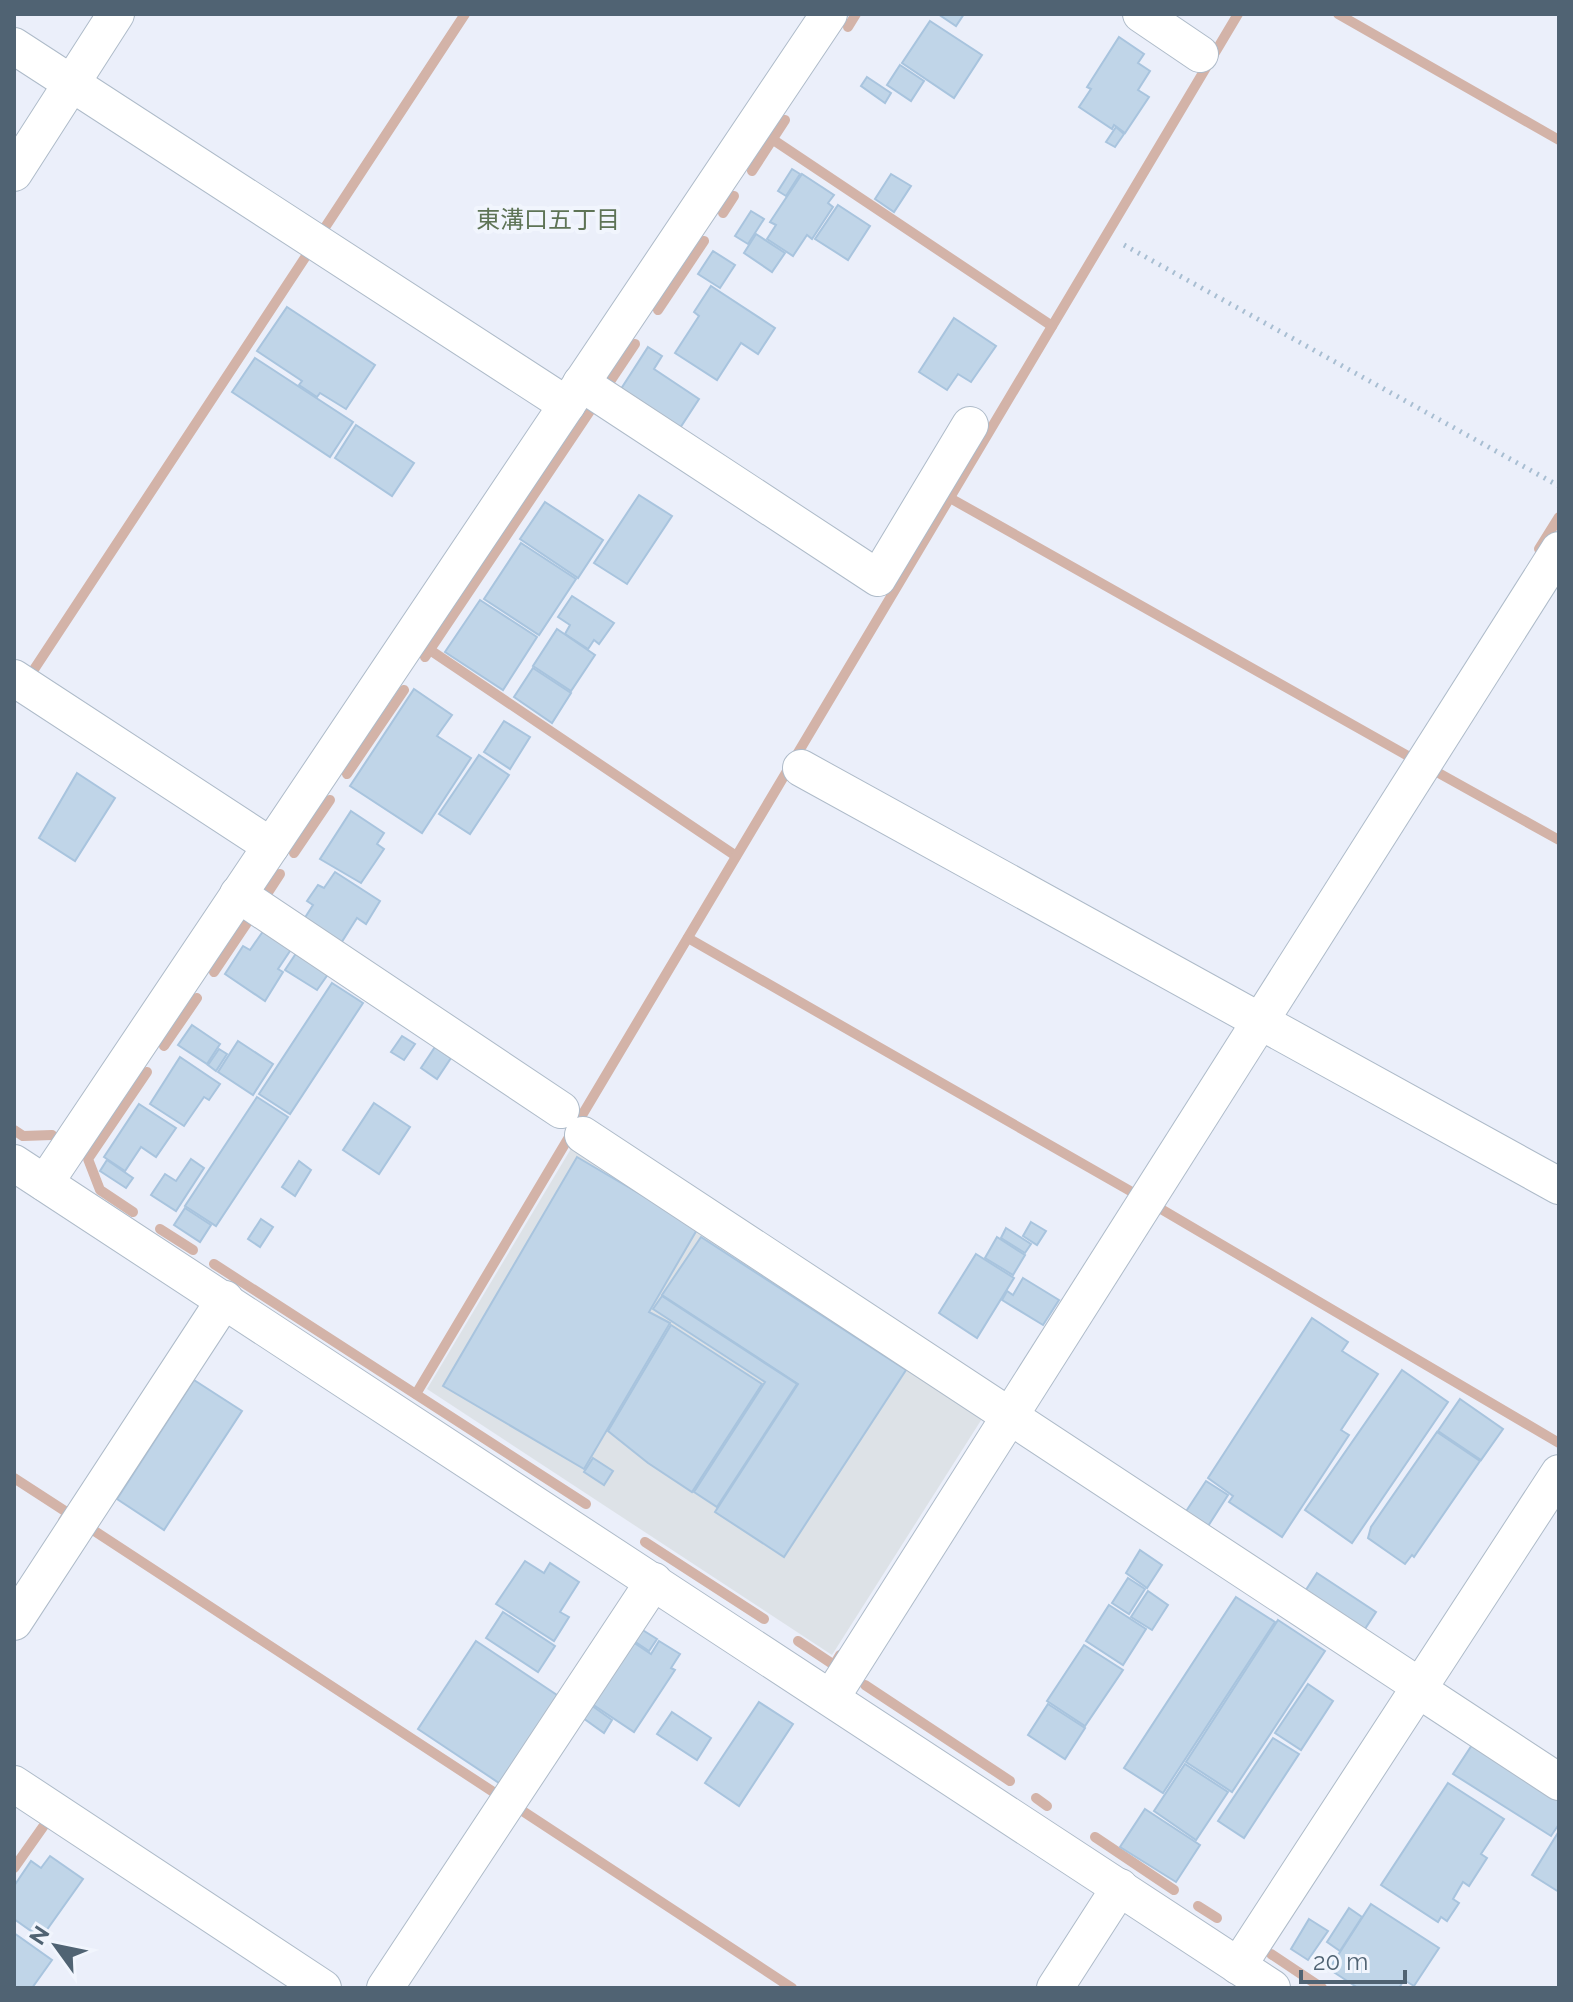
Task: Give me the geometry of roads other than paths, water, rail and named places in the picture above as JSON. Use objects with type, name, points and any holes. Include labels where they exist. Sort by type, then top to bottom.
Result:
[{"type":"street","points":[[14,173],[116,14]]},
{"type":"street","points":[[45,1183],[829,14]]},
{"type":"street","points":[[1141,14],[1200,54]]},
{"type":"street","points":[[14,46],[574,394],[878,578],[970,425]]},
{"type":"street","points":[[831,1698],[1559,550]]},
{"type":"street","points":[[14,678],[271,846]]},
{"type":"street","points":[[801,768],[1559,1186]]},
{"type":"street","points":[[238,894],[572,1123],[1559,1782]]},
{"type":"street","points":[[14,1163],[1272,1988]]},
{"type":"street","points":[[14,1622],[225,1299]]},
{"type":"street","points":[[1238,1966],[1559,1473]]},
{"type":"street","points":[[385,1988],[654,1581]]},
{"type":"street","points":[[14,1784],[323,1988]]},
{"type":"street","points":[[1055,1988],[1120,1887]]},
{"type":"waterway","points":[[322,232],[465,14]]},
{"type":"waterway","points":[[848,27],[856,14]]},
{"type":"waterway","points":[[416,1394],[1238,14]]},
{"type":"waterway","points":[[1338,14],[1559,140]]},
{"type":"waterway","points":[[752,171],[785,120]]},
{"type":"waterway","points":[[772,139],[1052,326]]},
{"type":"waterway","points":[[723,213],[734,196]]},
{"type":"waterway","points":[[658,310],[704,241]]},
{"type":"waterway","points":[[31,674],[310,250]]},
{"type":"waterway","points":[[611,380],[635,344]]},
{"type":"waterway","points":[[425,657],[592,408]]},
{"type":"waterway","points":[[950,498],[1408,756]]},
{"type":"waterway","points":[[1539,549],[1559,517]]},
{"type":"waterway","points":[[430,650],[736,856]]},
{"type":"waterway","points":[[347,774],[404,690]]},
{"type":"waterway","points":[[1435,771],[1559,840]]},
{"type":"waterway","points":[[294,853],[330,800]]},
{"type":"waterway","points":[[265,897],[280,874]]},
{"type":"waterway","points":[[214,972],[247,923]]},
{"type":"waterway","points":[[688,938],[1132,1192]]},
{"type":"waterway","points":[[164,1046],[197,998]]},
{"type":"waterway","points":[[133,1212],[100,1190],[88,1159],[147,1072]]},
{"type":"waterway","points":[[14,1130],[23,1136],[52,1135]]},
{"type":"waterway","points":[[1161,1209],[1559,1443]]},
{"type":"waterway","points":[[160,1229],[193,1250]]},
{"type":"waterway","points":[[214,1264],[586,1504]]},
{"type":"waterway","points":[[14,1478],[68,1513],[63,1521]]},
{"type":"waterway","points":[[96,1532],[498,1795]]},
{"type":"waterway","points":[[645,1542],[764,1619]]},
{"type":"waterway","points":[[798,1641],[834,1665],[840,1655]]},
{"type":"waterway","points":[[865,1685],[1010,1781]]},
{"type":"waterway","points":[[1036,1798],[1047,1806]]},
{"type":"waterway","points":[[518,1808],[792,1988]]},
{"type":"waterway","points":[[14,1868],[45,1824]]},
{"type":"waterway","points":[[1095,1837],[1174,1890]]},
{"type":"waterway","points":[[1198,1906],[1217,1918]]},
{"type":"waterway","points":[[1271,1954],[1322,1988]]},
{"type":"district","name":"東溝口五丁目","points":[[548,220]]}]
